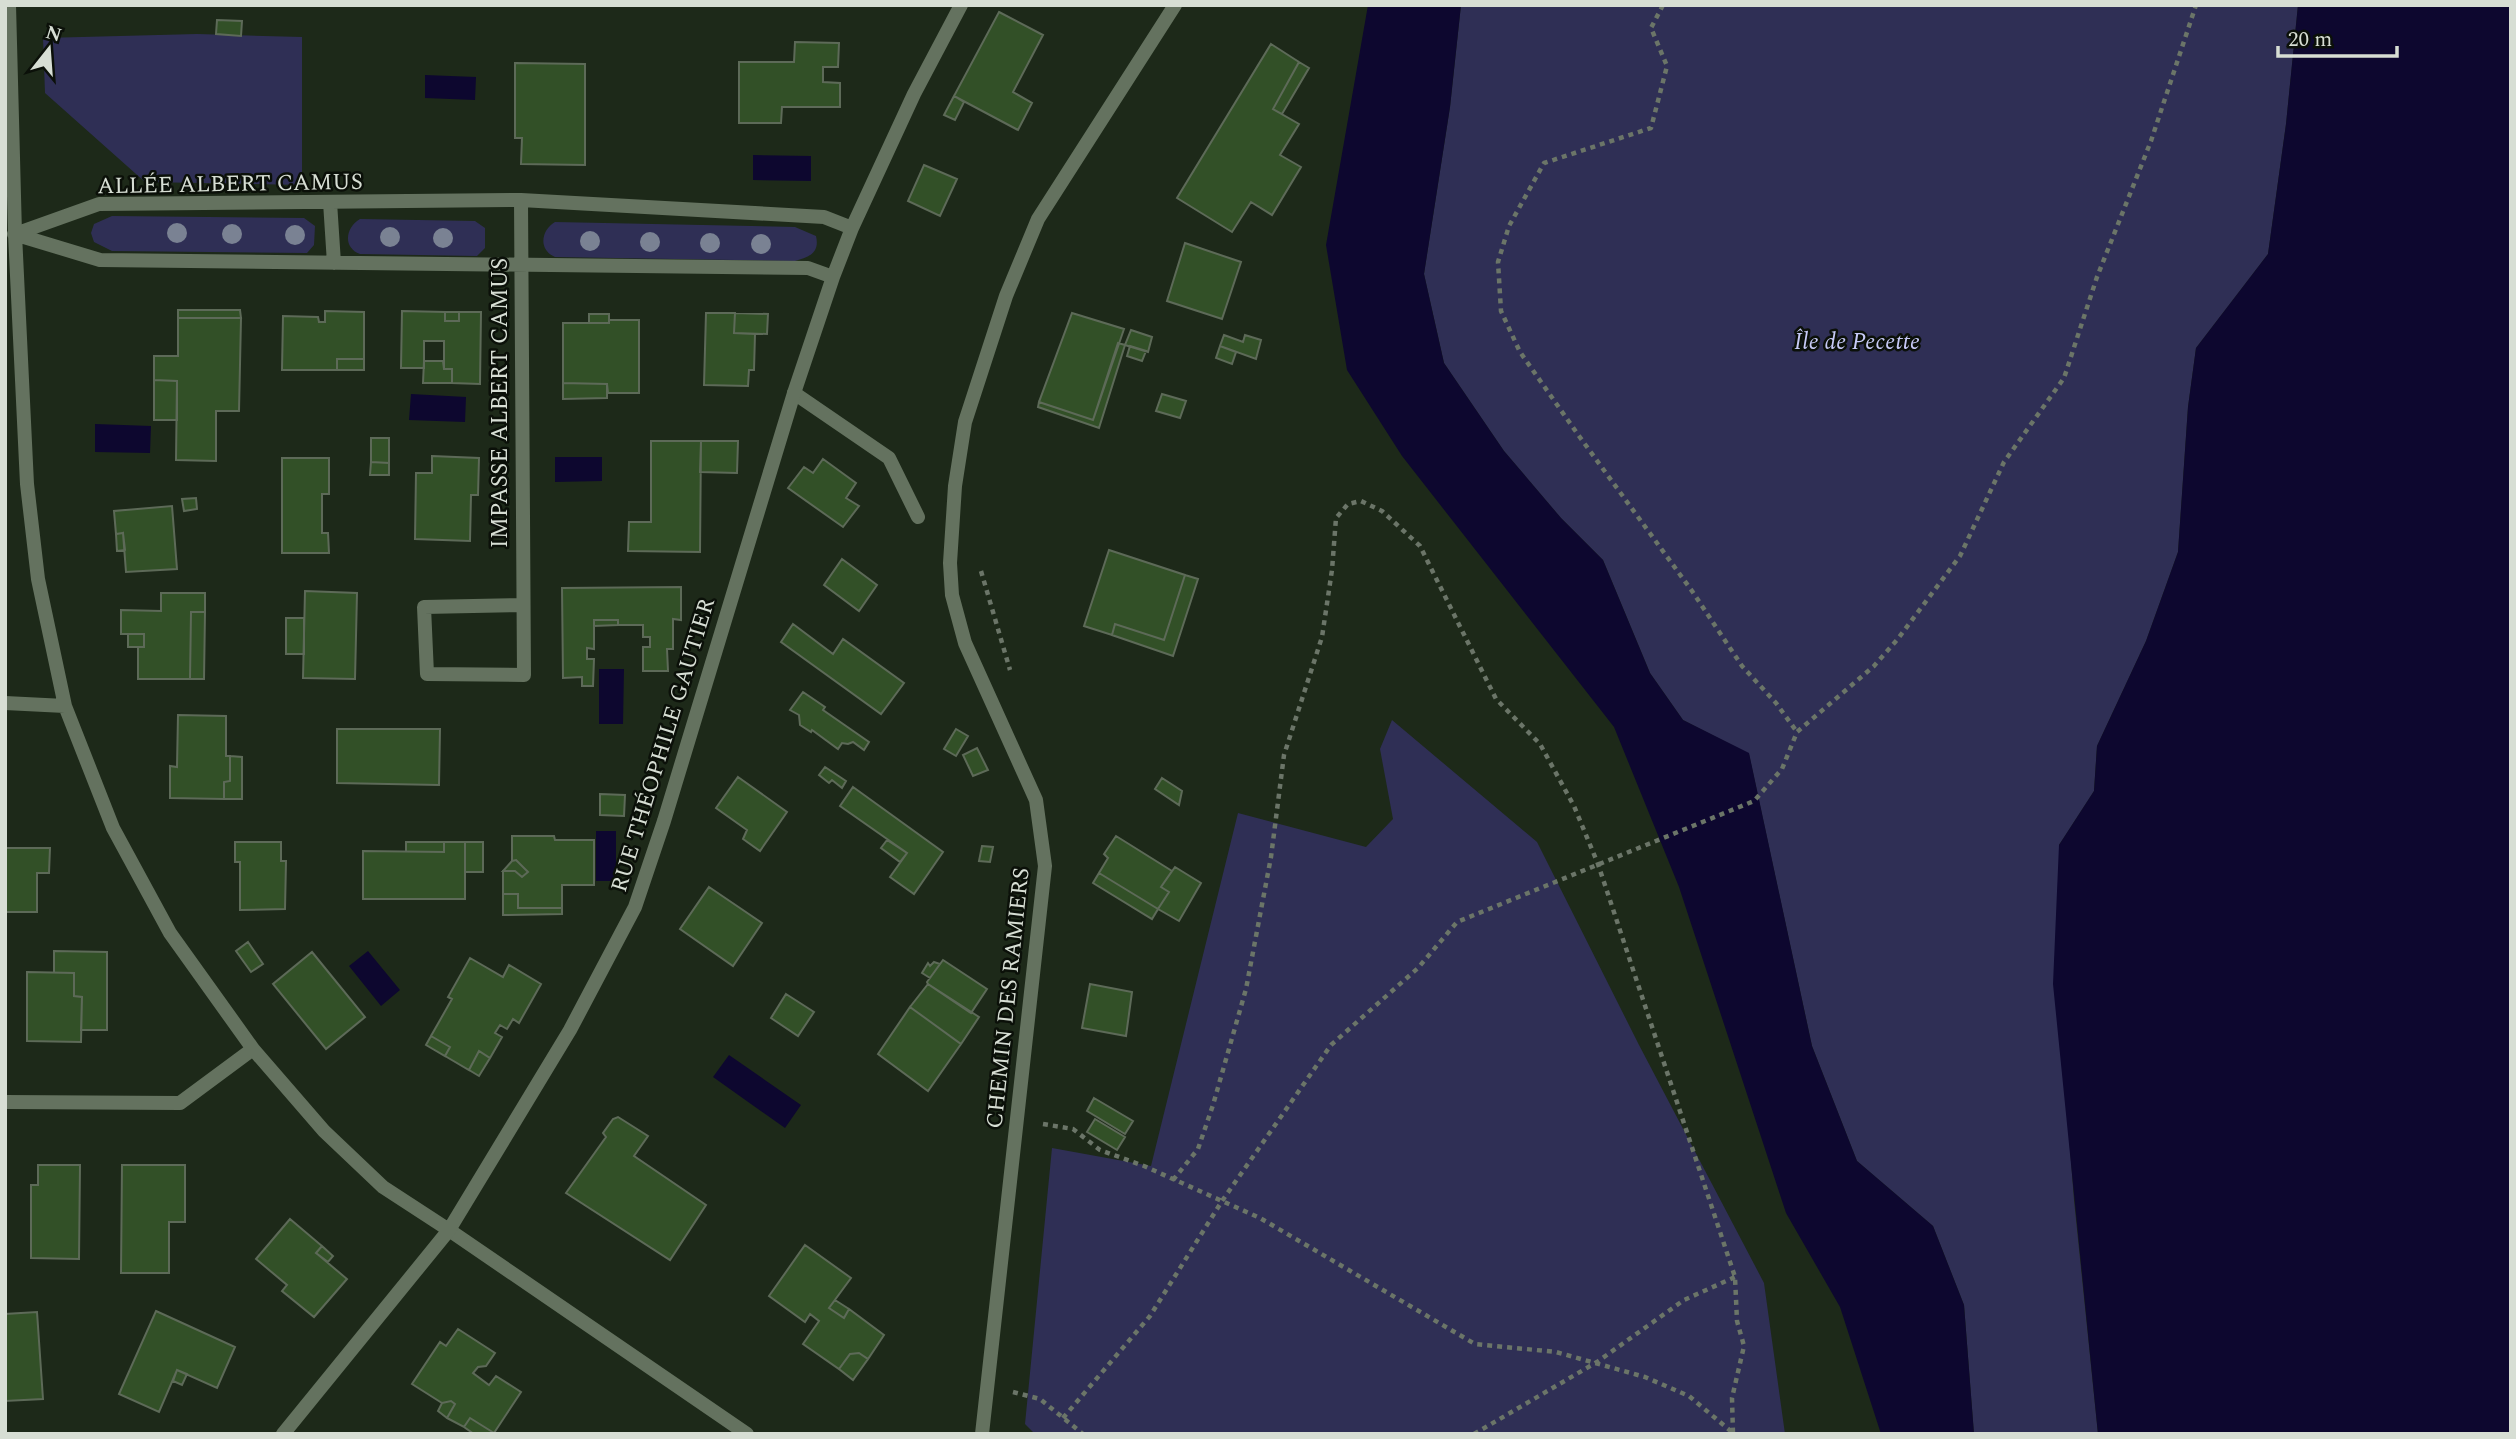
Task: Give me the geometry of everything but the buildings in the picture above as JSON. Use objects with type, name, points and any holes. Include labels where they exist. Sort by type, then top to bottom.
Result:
[{"type":"street","points":[[9,5],[10,234],[27,484],[38,579],[65,706],[113,828],[170,933],[253,1049],[324,1131],[383,1187],[747,1434]]},
{"type":"street","name":"RUE THÉOPHILE GAUTIER","points":[[283,1434],[449,1230],[570,1030],[635,907],[664,821],[794,393],[833,277],[852,228],[914,94],[961,5]]},
{"type":"street","name":"CHEMIN DES RAMIERS","points":[[982,1434],[1045,866],[1036,800],[965,643],[952,595],[950,564],[955,486],[965,422],[1006,296],[1038,219],[1175,5]]},
{"type":"street","name":"ALLÉE ALBERT CAMUS","points":[[10,234],[99,204],[521,200],[824,217],[852,228]]},
{"type":"street","name":"IMPASSE ALBERT CAMUS","points":[[521,200],[524,675],[427,674],[424,607],[523,605]]},
{"type":"street","points":[[330,202],[334,263]]},
{"type":"street","points":[[10,234],[100,260],[808,268],[833,277]]},
{"type":"street","points":[[794,393],[889,458],[918,517]]},
{"type":"street","points":[[5,704],[65,706]]},
{"type":"street","points":[[5,1102],[180,1103],[253,1049]]},
{"type":"path","points":[[1663,5],[1651,28],[1667,66],[1651,128],[1544,163],[1509,226],[1498,262],[1501,311],[1520,352],[1579,436],[1692,591],[1742,666],[1776,703],[1797,732]]},
{"type":"path","points":[[1063,1418],[1150,1316],[1222,1201],[1331,1045],[1418,968],[1457,922],[1754,801],[1782,769],[1797,732],[1874,667],[1913,619],[1959,556],[2004,462],[2064,378],[2097,277],[2151,141],[2196,5]]},
{"type":"path","points":[[1173,1180],[1198,1149],[1246,989],[1271,857],[1284,755],[1322,637],[1332,570],[1336,518],[1348,503],[1361,501],[1382,511],[1420,546],[1496,699],[1540,744],[1574,806],[1598,864],[1735,1278],[1737,1321],[1744,1346],[1732,1398],[1733,1434]]},
{"type":"path","points":[[981,566],[982,578],[1013,680]]},
{"type":"path","points":[[1018,1122],[1073,1129],[1100,1150],[1260,1219],[1475,1344],[1556,1352],[1645,1377],[1689,1396],[1733,1434]]},
{"type":"path","points":[[1044,1137],[1045,1124]]},
{"type":"path","points":[[1474,1434],[1597,1362],[1684,1300],[1735,1278]]},
{"type":"path","points":[[1018,1380],[1016,1392],[1040,1399],[1083,1434]]},
{"type":"green space","name":"Île de Pecette","points":[[1461,5],[2298,5],[2286,124],[2268,254],[2196,348],[2188,407],[2178,552],[2146,641],[2097,746],[2094,791],[2059,845],[2065,1084],[2098,1434],[1974,1434],[1964,1305],[1933,1226],[1857,1161],[1812,1046],[1749,754],[1683,720],[1650,673],[1603,560],[1561,518],[1504,451],[1444,363],[1424,274],[1450,107]]},
{"type":"green space","points":[[197,34],[302,37],[302,185],[145,182],[45,93],[43,38]]},
{"type":"green space","points":[[112,216],[304,218],[315,226],[314,245],[307,253],[112,251],[94,242],[91,233],[94,224]]},
{"type":"green space","points":[[360,219],[475,221],[485,228],[485,248],[477,256],[360,254],[350,247],[348,237],[352,227]]},
{"type":"green space","points":[[555,222],[795,227],[816,236],[817,242],[812,253],[795,261],[555,257],[546,250],[543,240],[547,230]]},
{"type":"green space","points":[[1392,720],[1537,842],[1639,1045],[1764,1283],[1785,1434],[1035,1434],[1025,1424],[1052,1148],[1151,1166],[1238,813],[1366,847],[1393,819],[1380,749]]},
{"type":"shaded area","points":[[1368,5],[1461,5],[1450,107],[1424,274],[1444,363],[1504,451],[1561,518],[1603,560],[1650,673],[1683,720],[1749,753],[1812,1046],[1857,1161],[1933,1226],[1964,1305],[1974,1434],[1881,1434],[1840,1307],[1786,1213],[1679,887],[1614,727],[1402,456],[1347,370],[1326,245]]},
{"type":"shaded area","points":[[2298,5],[2511,5],[2511,1434],[2098,1434],[2053,984],[2059,845],[2094,791],[2097,746],[2146,641],[2178,552],[2188,407],[2196,348],[2268,254],[2286,124]]},
{"type":"shaded area","points":[[425,75],[476,77],[475,100],[425,98]]},
{"type":"shaded area","points":[[753,155],[811,156],[811,181],[753,180]]},
{"type":"shaded area","points":[[411,394],[466,397],[465,422],[409,420]]},
{"type":"shaded area","points":[[95,424],[151,426],[150,453],[95,452]]},
{"type":"shaded area","points":[[555,457],[602,457],[602,481],[555,482]]},
{"type":"shaded area","points":[[599,669],[624,669],[623,724],[599,724]]},
{"type":"shaded area","points":[[596,831],[616,831],[616,881],[596,881]]},
{"type":"shaded area","points":[[368,951],[400,990],[381,1006],[349,966]]},
{"type":"shaded area","points":[[729,1055],[801,1105],[785,1128],[713,1077]]}]
